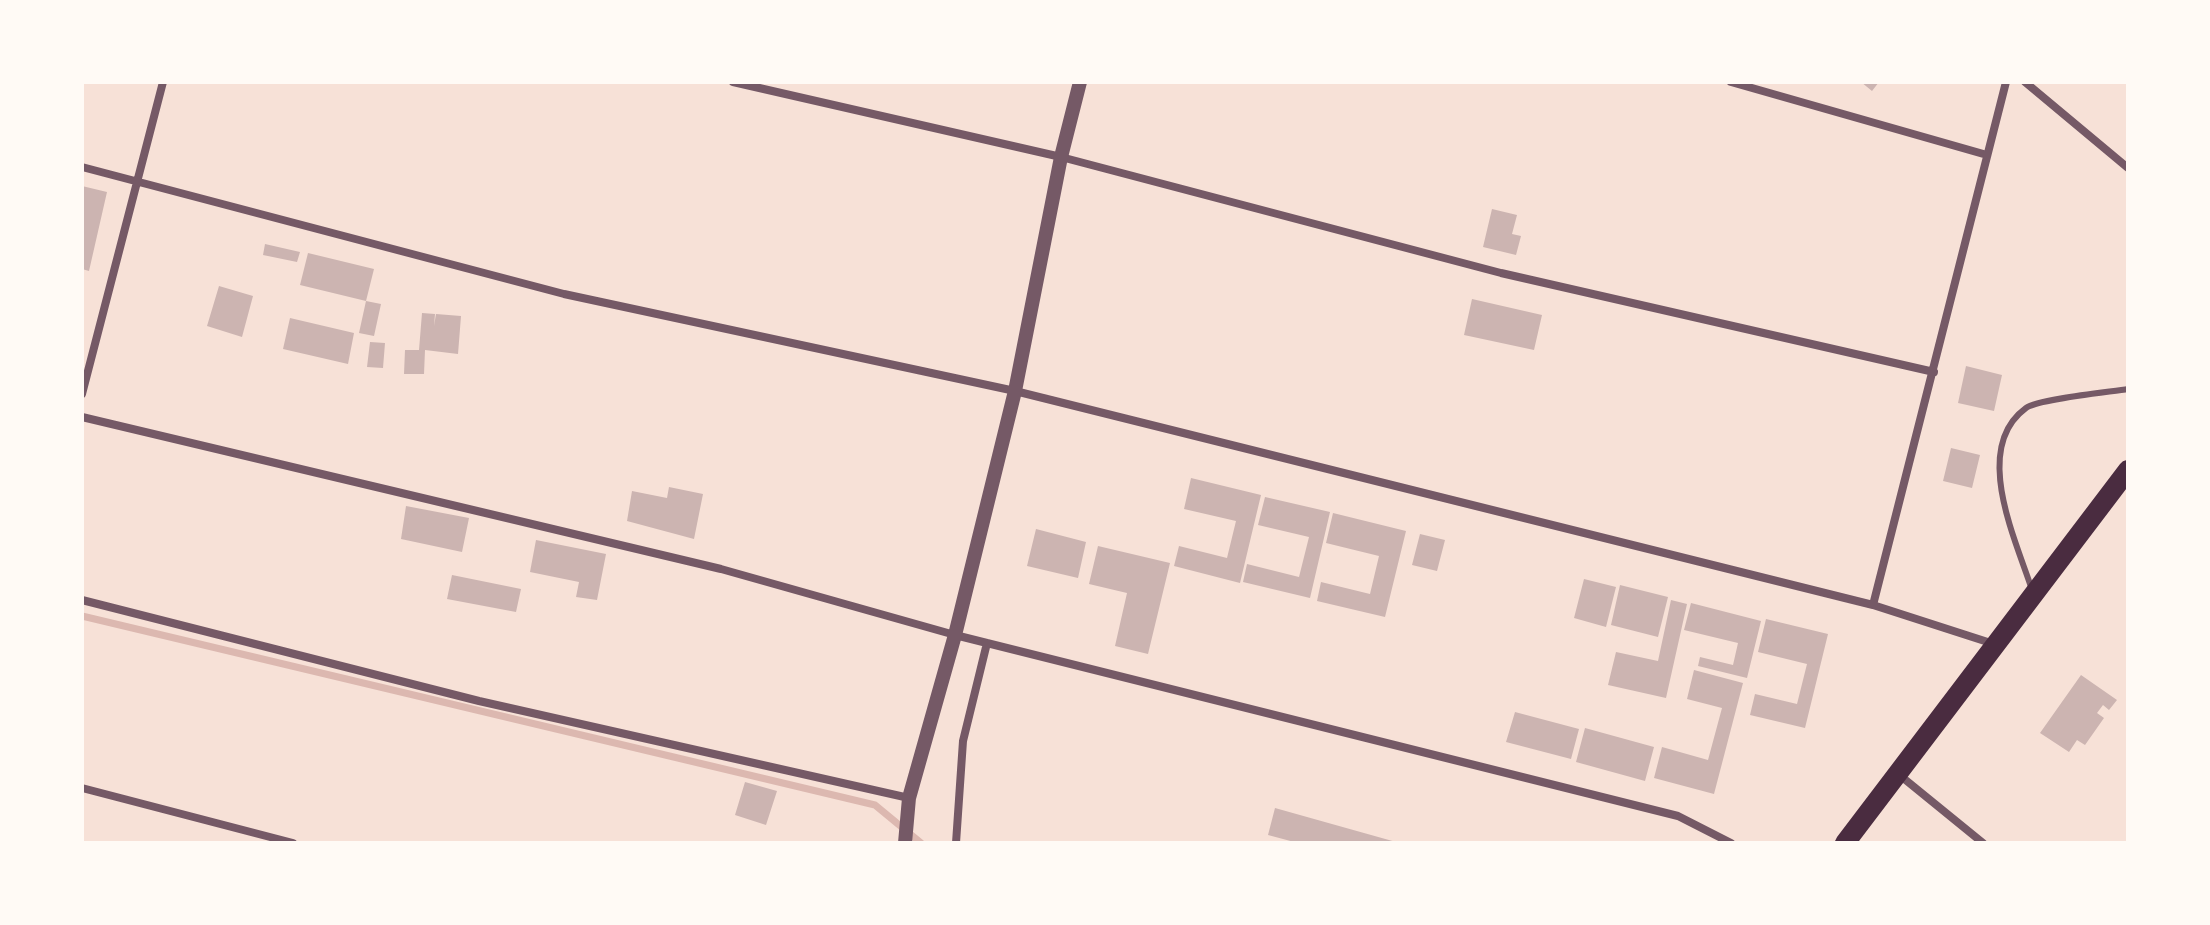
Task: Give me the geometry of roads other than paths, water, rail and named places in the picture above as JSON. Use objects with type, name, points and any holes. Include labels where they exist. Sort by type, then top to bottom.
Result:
[{"type":"main road","points":[[1845,843],[2128,470]]},
{"type":"street","points":[[82,394],[140,181],[163,82]]},
{"type":"street","points":[[733,82],[1061,157],[1501,273],[1934,372]]},
{"type":"street","points":[[905,843],[909,805],[1015,391],[1061,157],[1080,82]]},
{"type":"street","points":[[1731,82],[1987,155]]},
{"type":"street","points":[[1873,605],[2006,82]]},
{"type":"street","points":[[2025,82],[2128,168]]},
{"type":"street","points":[[82,167],[564,294],[1015,391],[1873,605],[1994,645]]},
{"type":"street","points":[[82,417],[721,569],[955,635],[1678,816],[1731,843]]},
{"type":"street","points":[[82,600],[479,701],[909,805]]},
{"type":"street","points":[[956,843],[963,741],[987,643]]},
{"type":"street","points":[[1897,773],[1983,843]]},
{"type":"street","points":[[82,788],[293,843]]},
{"type":"lane","points":[[2033,594],[1999,491],[2003,434],[2027,406],[2128,389]]},
{"type":"waterway","points":[[82,616],[875,805],[921,843]]}]
